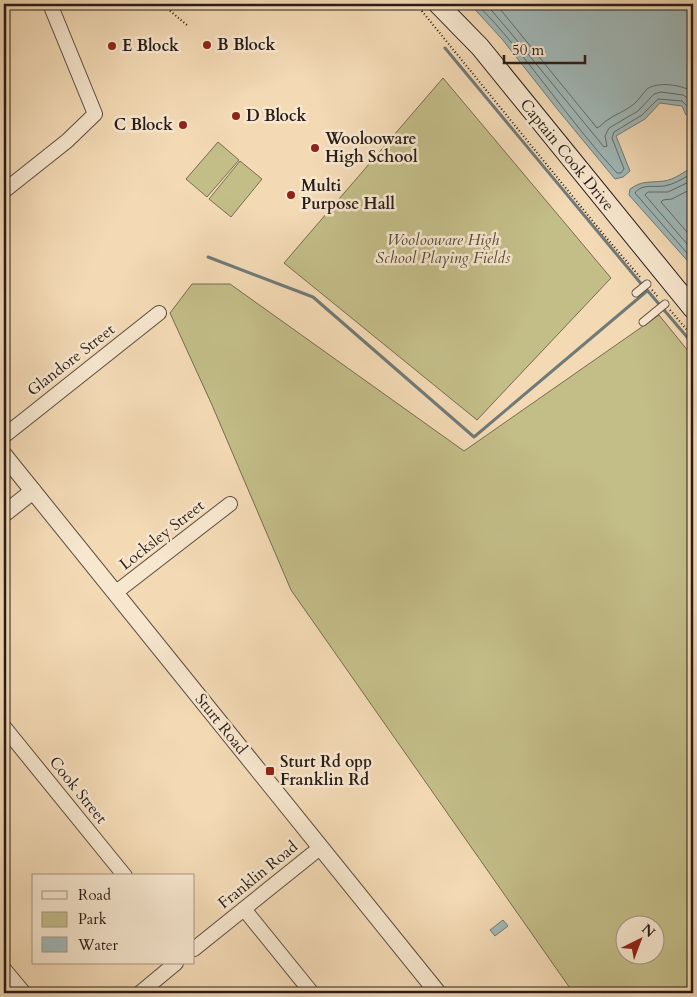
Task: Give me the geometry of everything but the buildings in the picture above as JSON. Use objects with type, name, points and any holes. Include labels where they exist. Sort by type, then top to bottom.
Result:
[{"type":"main road","name":"Captain Cook Drive","points":[[438,4],[480,47],[693,309]]},
{"type":"main road","name":"Captain Cook Drive","points":[[455,4],[496,49],[693,294]]},
{"type":"street","points":[[4,191],[67,141],[95,114],[50,4]]},
{"type":"street","name":"Glandore Street","points":[[4,436],[159,313]]},
{"type":"street","name":"Sturt Road","points":[[4,455],[438,993]]},
{"type":"street","points":[[4,514],[33,491]]},
{"type":"street","name":"Locksley Street","points":[[115,593],[230,504]]},
{"type":"street","name":"Cook Street","points":[[4,727],[123,874]]},
{"type":"street","name":"Franklin Road","points":[[195,948],[320,847]]},
{"type":"street","points":[[244,909],[312,993]]},
{"type":"street","points":[[140,993],[175,964]]},
{"type":"street","points":[[4,969],[24,993]]},
{"type":"lane","points":[[643,322],[664,305]]},
{"type":"path","points":[[162,4],[188,26]]},
{"type":"path","points":[[414,4],[604,235],[642,288],[664,305],[693,337]]},
{"type":"green space","name":"Woolooware High School Playing Fields","points":[[443,78],[611,278],[477,420],[284,263]]},
{"type":"green space","points":[[218,142],[239,160],[207,197],[186,179]]},
{"type":"green space","points":[[240,161],[262,179],[231,217],[209,199]]},
{"type":"green space","points":[[192,284],[230,284],[464,451],[659,315],[693,357],[693,993],[569,993],[572,991],[291,590],[212,405],[170,313]]},
{"type":"water","points":[[470,4],[693,4],[693,113],[686,115],[682,106],[660,103],[645,119],[616,136],[630,171],[623,177],[615,179],[502,39]]},
{"type":"water","points":[[693,167],[693,267],[629,195],[630,189],[639,184],[668,180]]},
{"type":"water","points":[[503,920],[508,926],[495,936],[490,930]]},
{"type":"waterway","points":[[445,48],[643,286]]},
{"type":"waterway","points":[[208,257],[313,297],[474,437],[647,291]]},
{"type":"waterway","points":[[647,290],[693,344]]},
{"type":"place","name":"B Block","points":[[207,45]]},
{"type":"place","name":"E Block","points":[[112,46]]},
{"type":"place","name":"D Block","points":[[236,116]]},
{"type":"place","name":"C Block","points":[[183,125]]},
{"type":"place","name":"Woolooware High School","points":[[315,148]]},
{"type":"place","name":"Multi Purpose Hall","points":[[291,195]]},
{"type":"place","name":"Sturt Rd opp Franklin Rd","points":[[270,771]]}]
